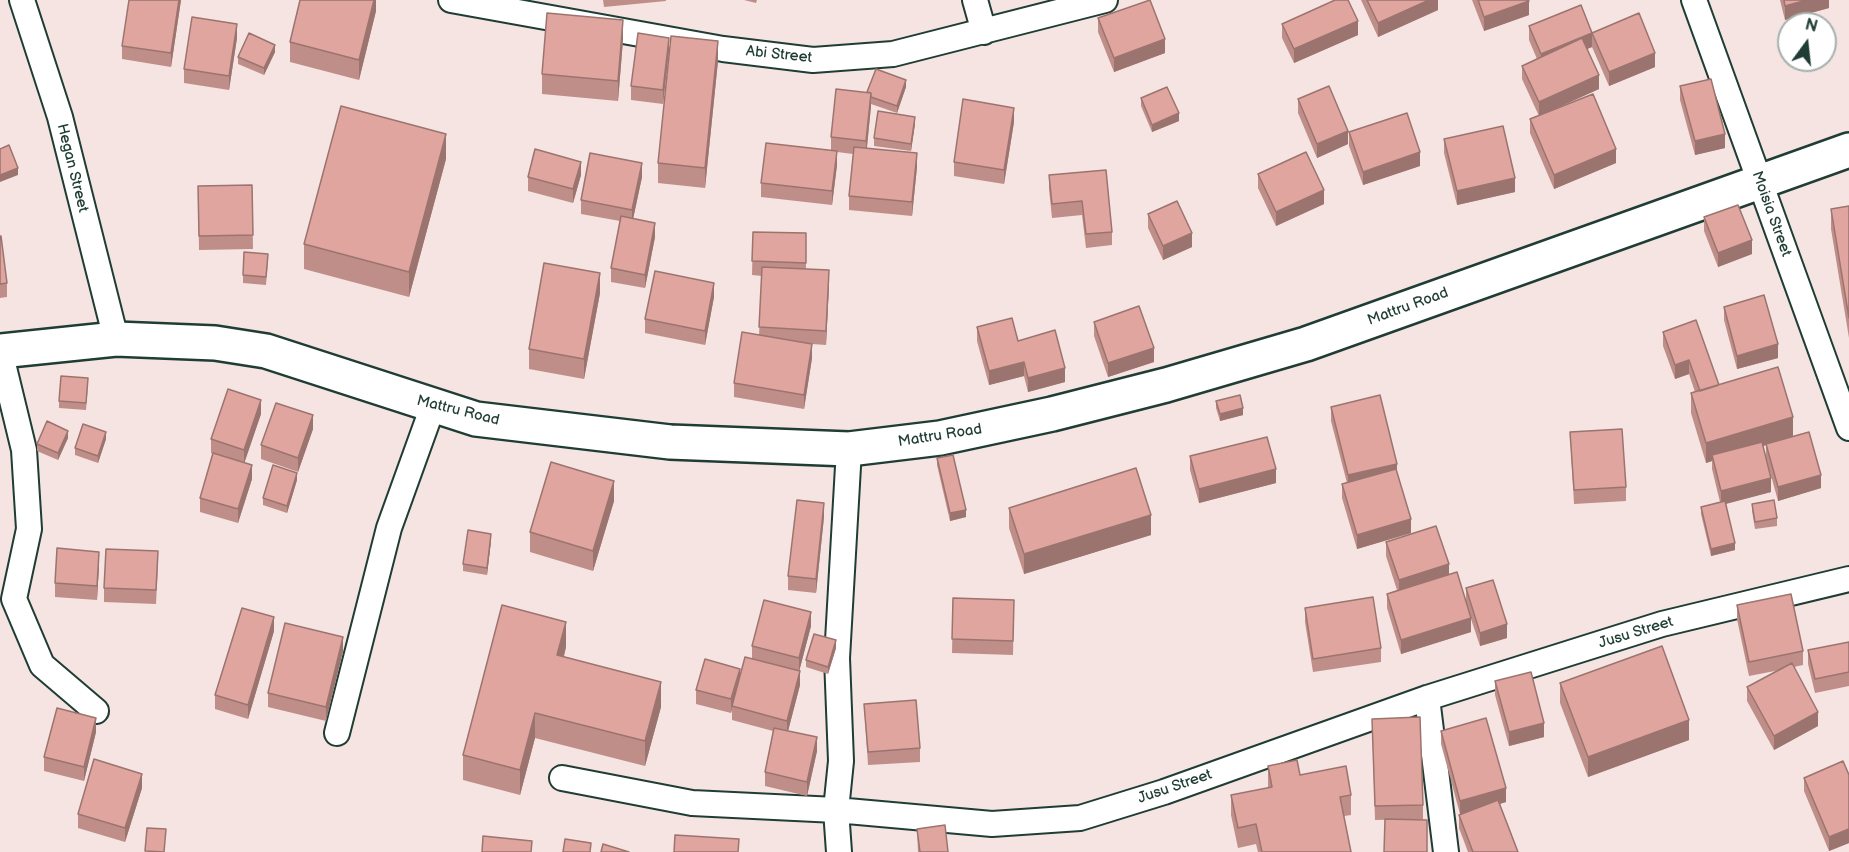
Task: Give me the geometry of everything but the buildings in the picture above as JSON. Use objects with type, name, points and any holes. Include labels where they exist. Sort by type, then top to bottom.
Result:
[{"type":"main road","name":"Mattru Road","points":[[0,351],[116,339],[215,343],[266,351],[476,419],[669,442],[849,449],[940,438],[1052,414],[1176,382],[1306,344],[1759,180],[1849,150]]},
{"type":"street","name":"Hegan Street","points":[[22,0],[60,117],[116,339]]},
{"type":"street","name":"Abi Street","points":[[451,0],[723,49],[813,60],[893,54],[1106,0]]},
{"type":"street","points":[[975,0],[984,32]]},
{"type":"street","name":"Moisia Street","points":[[1694,0],[1849,428]]},
{"type":"street","points":[[0,351],[24,450],[29,530],[14,599],[42,664],[96,711]]},
{"type":"street","points":[[337,733],[389,528],[433,406]]},
{"type":"street","points":[[839,852],[836,810],[841,761],[837,658],[849,449]]},
{"type":"street","name":"Jusu Street","points":[[562,778],[692,803],[836,810],[992,824],[1080,818],[1164,792],[1427,698],[1662,624],[1849,579]]},
{"type":"street","points":[[1427,698],[1446,852]]}]
